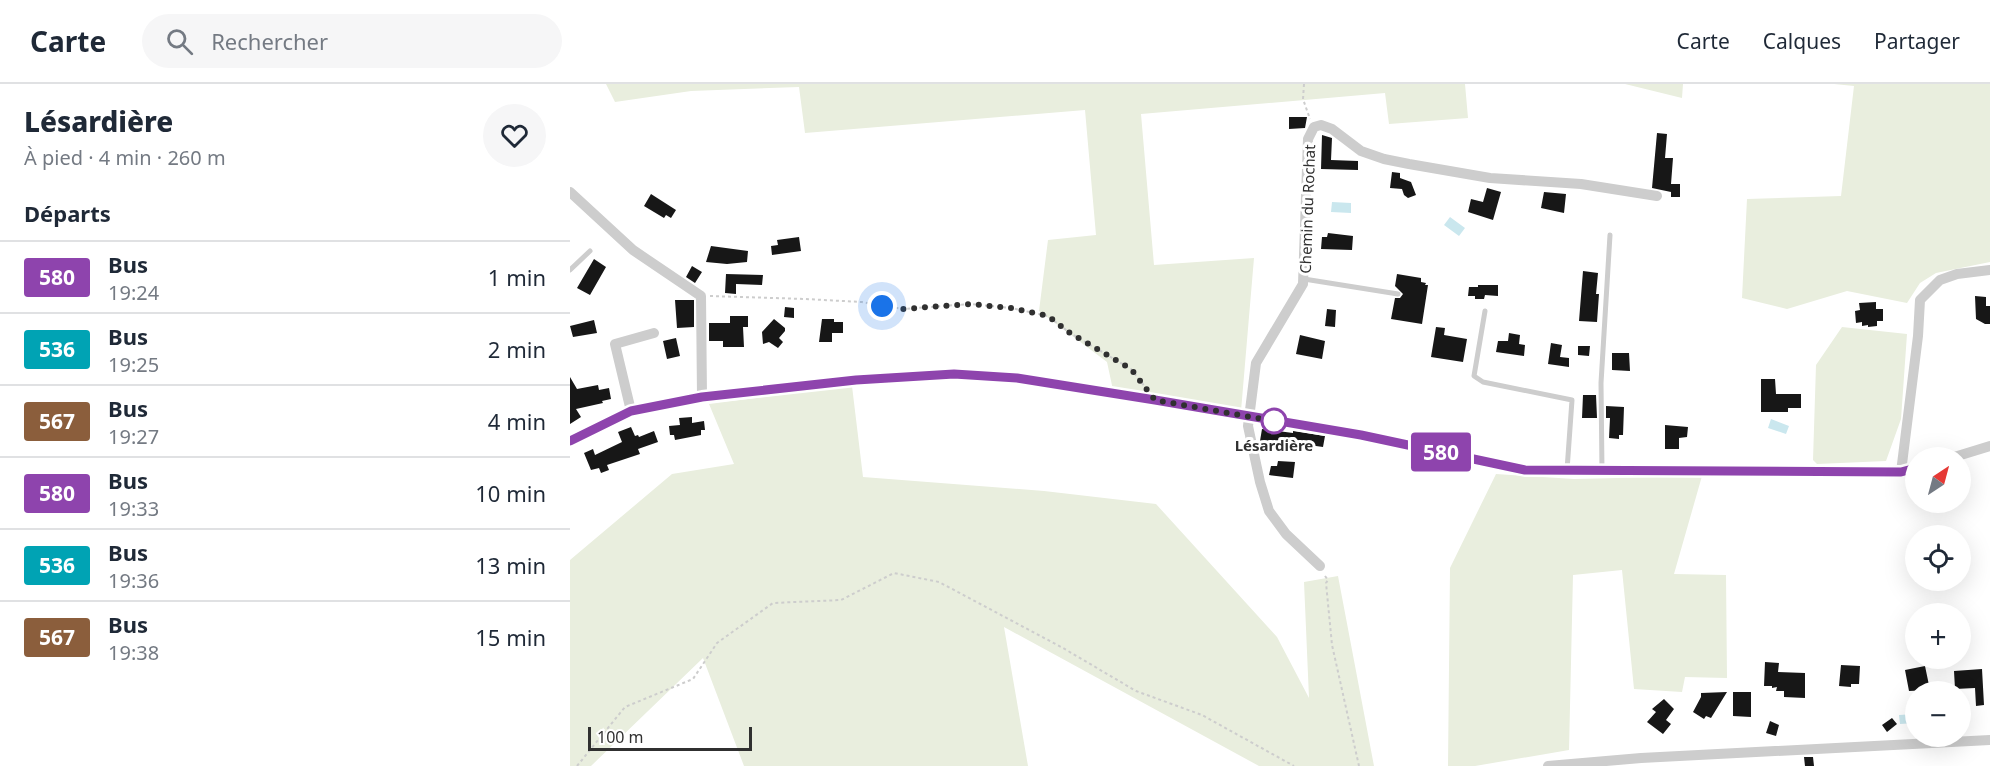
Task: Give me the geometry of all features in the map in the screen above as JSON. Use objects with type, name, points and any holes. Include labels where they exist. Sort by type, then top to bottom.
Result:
[{"type":"street","name":"Chemin du Rochat","points":[[1320,566],[1286,534],[1269,510],[1260,482],[1248,426],[1256,363],[1298,295],[1304,279],[1308,139],[1314,127],[1321,125],[1332,129],[1361,151],[1401,163],[1490,178],[1581,184],[1657,196]]},
{"type":"street","points":[[570,192],[633,250],[701,296],[702,397]]},
{"type":"street","points":[[1901,472],[1918,336],[1920,300],[1940,280],[1957,274],[1990,270]]},
{"type":"street","points":[[631,411],[615,344],[654,333]]},
{"type":"street","points":[[570,441],[631,411],[702,397],[856,380],[954,374],[1017,378],[1155,400],[1361,435],[1525,470],[1905,471]]},
{"type":"street","points":[[1971,452],[1990,446]]},
{"type":"street","points":[[1548,766],[1641,758],[1990,740]]},
{"type":"lane","points":[[1602,471],[1600,383],[1610,234]]},
{"type":"lane","points":[[570,270],[590,250]]},
{"type":"lane","points":[[1304,279],[1398,294]]},
{"type":"lane","points":[[1485,311],[1474,376],[1483,382],[1572,400],[1566,471]]},
{"type":"path","points":[[1304,84],[1303,99],[1314,127]]},
{"type":"path","points":[[701,296],[862,302],[903,309],[970,304],[1011,308],[1048,316],[1070,333],[1131,369],[1155,400]]},
{"type":"path","points":[[1320,566],[1328,580],[1326,583],[1332,645],[1359,766]]},
{"type":"path","points":[[577,766],[625,707],[693,679],[717,643],[773,603],[841,600],[894,573],[939,582],[1063,648],[1136,691],[1202,715],[1294,766]]},
{"type":"green space","points":[[606,84],[1465,84],[1468,118],[1389,124],[1385,93],[1141,114],[1154,265],[1254,258],[1241,411],[1113,390],[1107,362],[1039,311],[1048,240],[1096,235],[1085,110],[805,133],[799,87],[691,91],[615,102]]},
{"type":"green space","points":[[1625,84],[1683,84],[1682,98]]},
{"type":"green space","points":[[1834,84],[1990,84],[1990,262],[1936,273],[1920,283],[1907,303],[1847,291],[1787,309],[1742,298],[1747,199],[1841,196],[1854,86]]},
{"type":"green space","points":[[1842,327],[1907,334],[1901,419],[1886,461],[1817,464],[1813,460],[1816,365]]},
{"type":"green space","points":[[852,386],[863,477],[1044,491],[1156,504],[1277,637],[1309,698],[1304,582],[1338,576],[1374,766],[1259,766],[1004,627],[1028,766],[744,766],[703,658],[591,766],[570,766],[570,560],[672,474],[734,464],[709,404]]},
{"type":"green space","points":[[1496,474],[1574,479],[1702,476],[1674,574],[1726,575],[1727,678],[1685,677],[1682,692],[1634,689],[1622,570],[1573,575],[1569,750],[1475,766],[1448,766],[1450,568]]},
{"type":"water","points":[[1332,202],[1351,203],[1351,213],[1331,212]]},
{"type":"water","points":[[1450,217],[1465,228],[1459,236],[1444,225]]},
{"type":"water","points":[[1771,419],[1789,426],[1786,434],[1768,428]]},
{"type":"water","points":[[1899,715],[1905,715],[1905,724],[1900,724]]},
{"type":"building","points":[[1289,117],[1307,117],[1305,128],[1289,129]]},
{"type":"building","points":[[1657,133],[1667,134],[1665,158],[1673,158],[1671,184],[1680,184],[1680,197],[1671,197],[1671,192],[1652,188]]},
{"type":"building","points":[[1322,135],[1332,138],[1331,160],[1358,161],[1358,170],[1321,169]]},
{"type":"building","points":[[1392,172],[1400,173],[1400,178],[1411,182],[1416,195],[1408,198],[1402,189],[1390,188]]},
{"type":"building","points":[[1487,188],[1501,192],[1493,220],[1468,212],[1471,199],[1483,202]]},
{"type":"building","points":[[1544,192],[1566,194],[1564,213],[1541,208]]},
{"type":"building","points":[[651,194],[676,210],[671,218],[666,215],[664,218],[644,206]]},
{"type":"building","points":[[1328,233],[1353,236],[1352,250],[1321,249],[1322,237],[1327,237]]},
{"type":"building","points":[[799,237],[801,251],[772,255],[771,246],[778,245],[777,240]]},
{"type":"building","points":[[711,246],[748,251],[747,262],[727,264],[706,262]]},
{"type":"building","points":[[594,259],[606,267],[590,295],[577,288]]},
{"type":"building","points":[[692,266],[702,272],[695,283],[686,277]]},
{"type":"building","points":[[1583,271],[1598,273],[1597,322],[1579,321]]},
{"type":"building","points":[[726,274],[763,275],[762,285],[736,284],[736,294],[725,293]]},
{"type":"building","points":[[1397,274],[1421,278],[1421,282],[1428,285],[1422,324],[1391,319],[1395,298],[1400,298],[1403,294],[1395,286]]},
{"type":"building","points":[[1478,285],[1498,285],[1498,296],[1485,295],[1484,299],[1475,299],[1475,296],[1468,296],[1469,287],[1478,287]]},
{"type":"building","points":[[1975,296],[1986,297],[1986,306],[1990,306],[1990,324],[1976,319]]},
{"type":"building","points":[[675,300],[694,300],[694,327],[677,328]]},
{"type":"building","points":[[1876,302],[1876,309],[1883,309],[1883,321],[1877,321],[1877,326],[1868,327],[1868,325],[1862,326],[1862,322],[1856,323],[1855,311],[1860,310],[1859,303]]},
{"type":"building","points":[[785,307],[794,308],[794,318],[784,317]]},
{"type":"building","points":[[1327,309],[1336,310],[1335,327],[1325,326]]},
{"type":"building","points":[[730,316],[748,316],[748,327],[743,327],[744,347],[723,347],[723,341],[709,341],[709,323],[730,323]]},
{"type":"building","points":[[774,319],[785,328],[779,338],[783,342],[778,348],[769,342],[763,344],[762,332]]},
{"type":"building","points":[[822,319],[843,322],[843,333],[832,333],[832,342],[819,342]]},
{"type":"building","points":[[594,320],[597,333],[573,337],[570,326]]},
{"type":"building","points":[[1436,327],[1445,328],[1444,335],[1467,339],[1463,362],[1431,357]]},
{"type":"building","points":[[1509,333],[1520,335],[1519,344],[1525,345],[1524,356],[1496,352],[1498,341],[1508,341]]},
{"type":"building","points":[[1300,335],[1325,341],[1322,359],[1296,354]]},
{"type":"building","points":[[676,338],[680,356],[667,359],[663,341]]},
{"type":"building","points":[[1551,343],[1562,345],[1560,357],[1569,358],[1569,367],[1548,364]]},
{"type":"building","points":[[1578,346],[1590,346],[1589,356],[1578,355]]},
{"type":"building","points":[[1612,353],[1629,353],[1630,371],[1612,370]]},
{"type":"building","points":[[570,377],[577,389],[598,385],[599,390],[609,388],[611,399],[576,409],[581,417],[570,424]]},
{"type":"building","points":[[1761,379],[1775,379],[1776,394],[1801,394],[1801,408],[1788,408],[1788,412],[1761,412]]},
{"type":"building","points":[[1583,395],[1596,395],[1597,418],[1582,418]]},
{"type":"building","points":[[1606,406],[1624,407],[1623,435],[1619,435],[1619,439],[1609,438],[1610,418],[1606,418]]},
{"type":"building","points":[[692,417],[692,423],[704,421],[705,430],[701,430],[701,435],[675,440],[674,435],[670,435],[669,426],[680,425],[679,418]]},
{"type":"building","points":[[1665,425],[1688,427],[1687,437],[1679,438],[1679,449],[1665,449]]},
{"type":"building","points":[[631,427],[635,436],[639,437],[654,431],[658,442],[638,449],[640,454],[607,465],[609,470],[601,473],[599,468],[591,470],[584,453],[593,449],[595,455],[622,442],[618,432]]},
{"type":"building","points":[[1262,429],[1325,436],[1323,447],[1309,445],[1308,449],[1260,441]]},
{"type":"building","points":[[1278,461],[1295,462],[1293,478],[1269,475],[1271,466],[1277,466]]},
{"type":"building","points":[[1765,662],[1779,663],[1778,672],[1805,673],[1805,698],[1784,697],[1784,691],[1776,691],[1777,687],[1764,686]]},
{"type":"building","points":[[1841,665],[1860,666],[1859,684],[1851,684],[1851,687],[1839,686]]},
{"type":"building","points":[[1926,669],[1928,681],[1907,681],[1905,670]]},
{"type":"building","points":[[1982,669],[1984,705],[1976,706],[1975,688],[1971,688],[1971,681],[1955,681],[1954,671]]},
{"type":"building","points":[[1727,692],[1711,718],[1706,716],[1704,719],[1693,712],[1701,693]]},
{"type":"building","points":[[1733,692],[1751,692],[1751,717],[1733,716]]},
{"type":"building","points":[[1664,699],[1674,709],[1666,720],[1671,724],[1663,734],[1647,722],[1656,712],[1652,709]]},
{"type":"building","points":[[1892,718],[1897,724],[1887,732],[1882,725]]},
{"type":"building","points":[[1770,721],[1779,725],[1776,736],[1766,733]]},
{"type":"building","points":[[1804,757],[1813,757],[1814,766],[1805,766]]},
{"type":"bus line","name":"580","points":[[570,441],[631,411],[702,397],[856,380],[954,374],[1017,378],[1155,400],[1361,435],[1525,470],[1905,471]]},
{"type":"place","name":"Lésardière","points":[[1274,421]]},
{"type":"route","points":[[882,306],[903,309],[970,304],[1011,308],[1048,316],[1070,333],[1131,369],[1155,400],[1274,421]]}]
